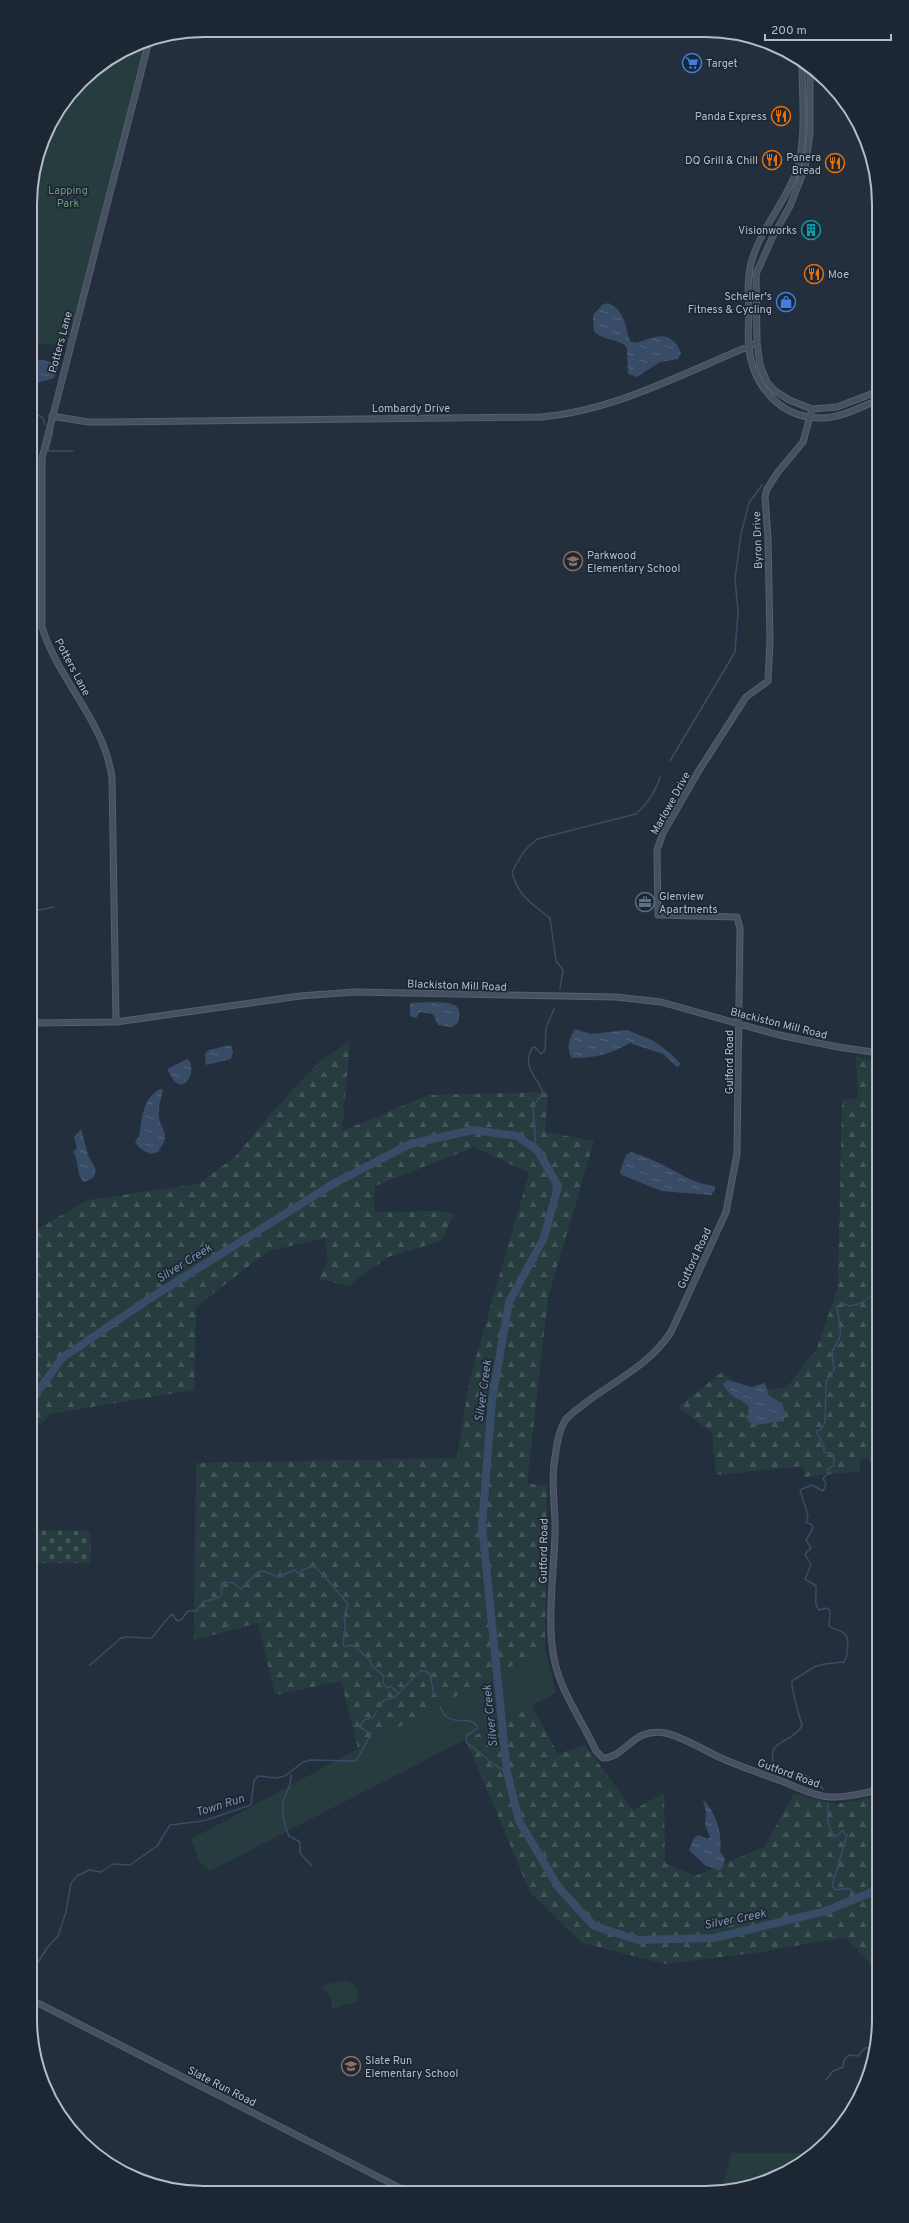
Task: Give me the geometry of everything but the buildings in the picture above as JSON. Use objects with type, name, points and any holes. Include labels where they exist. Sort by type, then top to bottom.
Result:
[{"type":"street","name":"Potters Lane","points":[[116,1022],[111,768],[104,746],[50,649],[42,627],[42,458],[147,47]]},
{"type":"street","points":[[802,68],[802,133],[800,154],[791,184],[761,239],[752,260],[748,294],[748,347],[752,367],[765,391],[782,407],[791,413],[810,417],[826,418],[841,415],[872,403]]},
{"type":"street","points":[[810,74],[810,133],[807,160],[790,206],[762,259],[756,274],[757,344],[760,365],[767,382],[775,391],[789,400],[812,408],[837,407],[872,394]]},
{"type":"street","points":[[802,133],[810,133]]},
{"type":"street","name":"Lombardy Drive","points":[[52,416],[88,422],[112,422],[542,417],[567,415],[627,397],[757,344]]},
{"type":"street","name":"Byron Drive","points":[[766,684],[769,670],[770,641],[768,537],[765,497],[767,489],[778,472],[804,442],[812,408]]},
{"type":"street","name":"Marlowe Drive","points":[[739,1024],[740,928],[737,917],[658,915],[658,850],[663,833],[746,697],[766,684]]},
{"type":"street","name":"Blackiston Mill Road","points":[[37,1024],[116,1022],[300,996],[359,992],[641,999],[685,1007],[783,1036],[872,1052]]},
{"type":"street","name":"Gulford Road","points":[[738,1100],[739,1024]]},
{"type":"street","name":"Gutford Road","points":[[738,1100],[738,1154],[726,1212],[671,1332],[651,1356],[636,1370],[579,1408],[567,1419],[562,1428],[554,1464],[552,1492],[555,1532],[552,1609],[555,1664],[567,1694],[596,1751],[603,1758],[616,1754],[632,1740],[643,1734],[652,1732],[666,1733],[722,1758],[812,1793],[830,1797],[872,1791]]},
{"type":"street","name":"Slate Run Road","points":[[37,2003],[396,2186]]},
{"type":"green space","name":"Lapping Park","points":[[145,48],[70,345],[37,344],[37,193],[40,171],[54,130],[65,111],[78,94],[94,78],[111,65],[130,54]]},
{"type":"green space","points":[[350,1041],[342,1131],[429,1095],[548,1092],[545,1132],[594,1141],[548,1298],[527,1483],[547,1486],[545,1648],[358,1749],[341,1681],[275,1695],[258,1623],[194,1640],[196,1463],[457,1458],[470,1378],[529,1173],[474,1147],[375,1186],[374,1212],[439,1211],[454,1214],[441,1241],[388,1257],[348,1286],[319,1279],[328,1261],[325,1238],[268,1251],[196,1307],[194,1390],[50,1414],[37,1428],[37,1338],[40,1333],[37,1332],[37,1229],[88,1200],[198,1184],[236,1156],[273,1111],[319,1062]]},
{"type":"green space","points":[[856,1056],[872,1060],[872,1466],[868,1458],[860,1460],[860,1471],[805,1477],[803,1466],[716,1475],[712,1433],[678,1407],[722,1372],[731,1379],[753,1389],[768,1389],[788,1386],[817,1348],[838,1287],[842,1100],[858,1099]]},
{"type":"green space","points":[[37,1530],[88,1531],[91,1536],[90,1563],[37,1563]]},
{"type":"green space","points":[[545,1648],[556,1693],[210,1871],[199,1862],[191,1839]]},
{"type":"green space","points":[[532,1706],[558,1754],[585,1745],[633,1810],[664,1793],[665,1863],[695,1876],[764,1847],[794,1794],[836,1804],[872,1797],[872,1966],[845,1937],[762,1952],[665,1964],[582,1943],[530,1892],[466,1740]]},
{"type":"green space","points":[[342,1981],[350,1982],[355,1986],[359,2001],[331,2009],[331,1998],[323,1990],[324,1985]]},
{"type":"green space","points":[[731,2153],[804,2153],[779,2169],[759,2177],[723,2185]]},
{"type":"water","points":[[608,303],[618,310],[624,319],[630,341],[635,342],[662,336],[669,338],[675,343],[681,353],[678,359],[660,362],[637,377],[628,374],[627,348],[619,342],[602,337],[594,331],[593,315],[602,305]]},
{"type":"water","points":[[43,360],[56,364],[58,367],[54,378],[37,383],[37,361]]},
{"type":"water","points":[[428,1002],[449,1003],[454,1005],[459,1011],[458,1023],[451,1027],[438,1025],[433,1014],[420,1012],[416,1018],[410,1016],[410,1003]]},
{"type":"water","points":[[575,1029],[591,1034],[627,1030],[654,1041],[670,1053],[681,1064],[677,1067],[663,1054],[630,1043],[602,1055],[572,1058],[569,1047],[571,1036]]},
{"type":"water","points":[[231,1045],[233,1051],[231,1059],[206,1065],[205,1054],[208,1050]]},
{"type":"water","points":[[187,1059],[190,1061],[191,1072],[187,1081],[181,1085],[175,1082],[167,1069]]},
{"type":"water","points":[[160,1089],[163,1089],[159,1106],[159,1118],[164,1130],[165,1139],[158,1152],[151,1154],[139,1147],[135,1141],[139,1137],[142,1117],[146,1104],[154,1093]]},
{"type":"water","points":[[81,1129],[88,1155],[96,1170],[93,1178],[84,1182],[79,1175],[73,1152],[77,1148],[74,1137]]},
{"type":"water","points":[[631,1152],[654,1161],[699,1183],[715,1186],[715,1190],[711,1195],[661,1191],[622,1175],[620,1172],[626,1155]]},
{"type":"water","points":[[727,1380],[752,1387],[765,1383],[769,1396],[782,1403],[785,1414],[784,1421],[755,1425],[749,1422],[746,1416],[749,1413],[748,1405],[732,1395],[726,1389],[723,1385]]},
{"type":"water","points":[[703,1799],[711,1810],[719,1830],[721,1844],[720,1851],[725,1859],[722,1869],[718,1870],[705,1865],[689,1850],[694,1838],[698,1835],[708,1839],[710,1837],[705,1825],[706,1812]]},
{"type":"waterway","points":[[37,415],[43,418],[45,425]]},
{"type":"waterway","points":[[53,431],[48,451],[73,451]]},
{"type":"waterway","points":[[670,761],[735,652],[738,612],[735,579],[741,534],[749,503],[762,485]]},
{"type":"waterway","points":[[560,989],[563,970],[556,961],[550,918],[526,899],[518,887],[512,872],[524,851],[537,839],[636,814],[651,797],[660,777]]},
{"type":"waterway","points":[[37,911],[54,907]]},
{"type":"waterway","points":[[536,1150],[533,1106],[543,1093],[529,1066],[529,1055],[532,1048],[535,1047],[541,1054],[545,1050],[546,1028],[554,1009]]},
{"type":"waterway","name":"Silver Creek","points":[[37,1392],[62,1358],[149,1299],[333,1184],[410,1144],[473,1130],[517,1136],[538,1151],[558,1186],[544,1238],[509,1302],[492,1400],[482,1526],[507,1772],[519,1821],[559,1888],[594,1926],[638,1940],[714,1938],[826,1911],[872,1892]]},
{"type":"waterway","points":[[823,1789],[803,1774],[785,1775],[778,1773],[773,1762],[772,1754],[774,1748],[778,1744],[796,1733],[802,1726],[792,1681],[814,1667],[824,1664],[844,1662],[847,1652],[848,1643],[846,1636],[844,1633],[829,1626],[830,1611],[827,1608],[819,1610],[816,1602],[816,1586],[805,1579],[811,1565],[805,1554],[811,1548],[806,1540],[813,1528],[812,1525],[806,1522],[808,1515],[800,1490],[812,1485],[823,1491],[826,1485],[823,1478],[828,1474],[827,1470],[834,1465],[834,1455],[824,1452],[824,1446],[816,1431],[821,1430],[825,1422],[826,1382],[834,1370],[832,1351],[839,1339],[840,1334],[837,1306],[841,1303],[850,1306],[861,1303],[872,1296]]},
{"type":"waterway","points":[[90,1665],[121,1638],[152,1638],[172,1614],[177,1621],[182,1619],[188,1611],[196,1611],[203,1602],[220,1597],[222,1593],[221,1584],[225,1582],[233,1583],[241,1589],[258,1572],[264,1571],[278,1577],[295,1570],[299,1574],[302,1573],[302,1570],[314,1566],[348,1604],[344,1616],[344,1647],[350,1645],[356,1647],[369,1659],[373,1667],[384,1676],[383,1683],[388,1688],[391,1686],[398,1694]]},
{"type":"waterway","points":[[380,1705],[384,1700],[395,1697],[420,1671],[425,1671],[430,1674],[434,1695]]},
{"type":"waterway","points":[[440,1707],[445,1715],[451,1719],[468,1721],[475,1724],[478,1728],[467,1735],[466,1742],[495,1765],[507,1772]]},
{"type":"waterway","name":"Town Run","points":[[37,1964],[47,1948],[58,1936],[66,1912],[71,1883],[77,1876],[89,1870],[101,1872],[113,1864],[130,1865],[157,1846],[170,1825],[203,1821],[251,1805],[254,1781],[258,1776],[276,1778],[285,1776],[303,1762],[311,1760],[356,1761],[371,1734],[360,1727],[365,1720],[368,1718],[373,1718],[377,1711]]},
{"type":"waterway","points":[[291,1775],[290,1784],[283,1804],[284,1822],[289,1836],[300,1842],[300,1853],[312,1866]]},
{"type":"waterway","points":[[828,1804],[828,1822],[833,1834],[836,1837],[842,1831],[847,1835],[832,1886],[836,1890],[849,1888],[858,1898]]},
{"type":"waterway","points":[[826,2080],[833,2071],[843,2067],[844,2060],[849,2055],[858,2056],[865,2048],[870,2048]]},
{"type":"place","name":"Target","points":[[692,63]]},
{"type":"place","name":"Panda Express","points":[[781,116]]},
{"type":"place","name":"DQ Grill & Chill","points":[[772,160]]},
{"type":"place","name":"Panera Bread","points":[[835,163]]},
{"type":"place","name":"Visionworks","points":[[811,230]]},
{"type":"place","name":"Moe","points":[[814,274]]},
{"type":"place","name":"Scheller's Fitness & Cycling","points":[[786,302]]},
{"type":"place","name":"Parkwood Elementary School","points":[[573,561]]},
{"type":"place","name":"Glenview Apartments","points":[[645,902]]},
{"type":"place","name":"Slate Run Elementary School","points":[[351,2066]]}]
